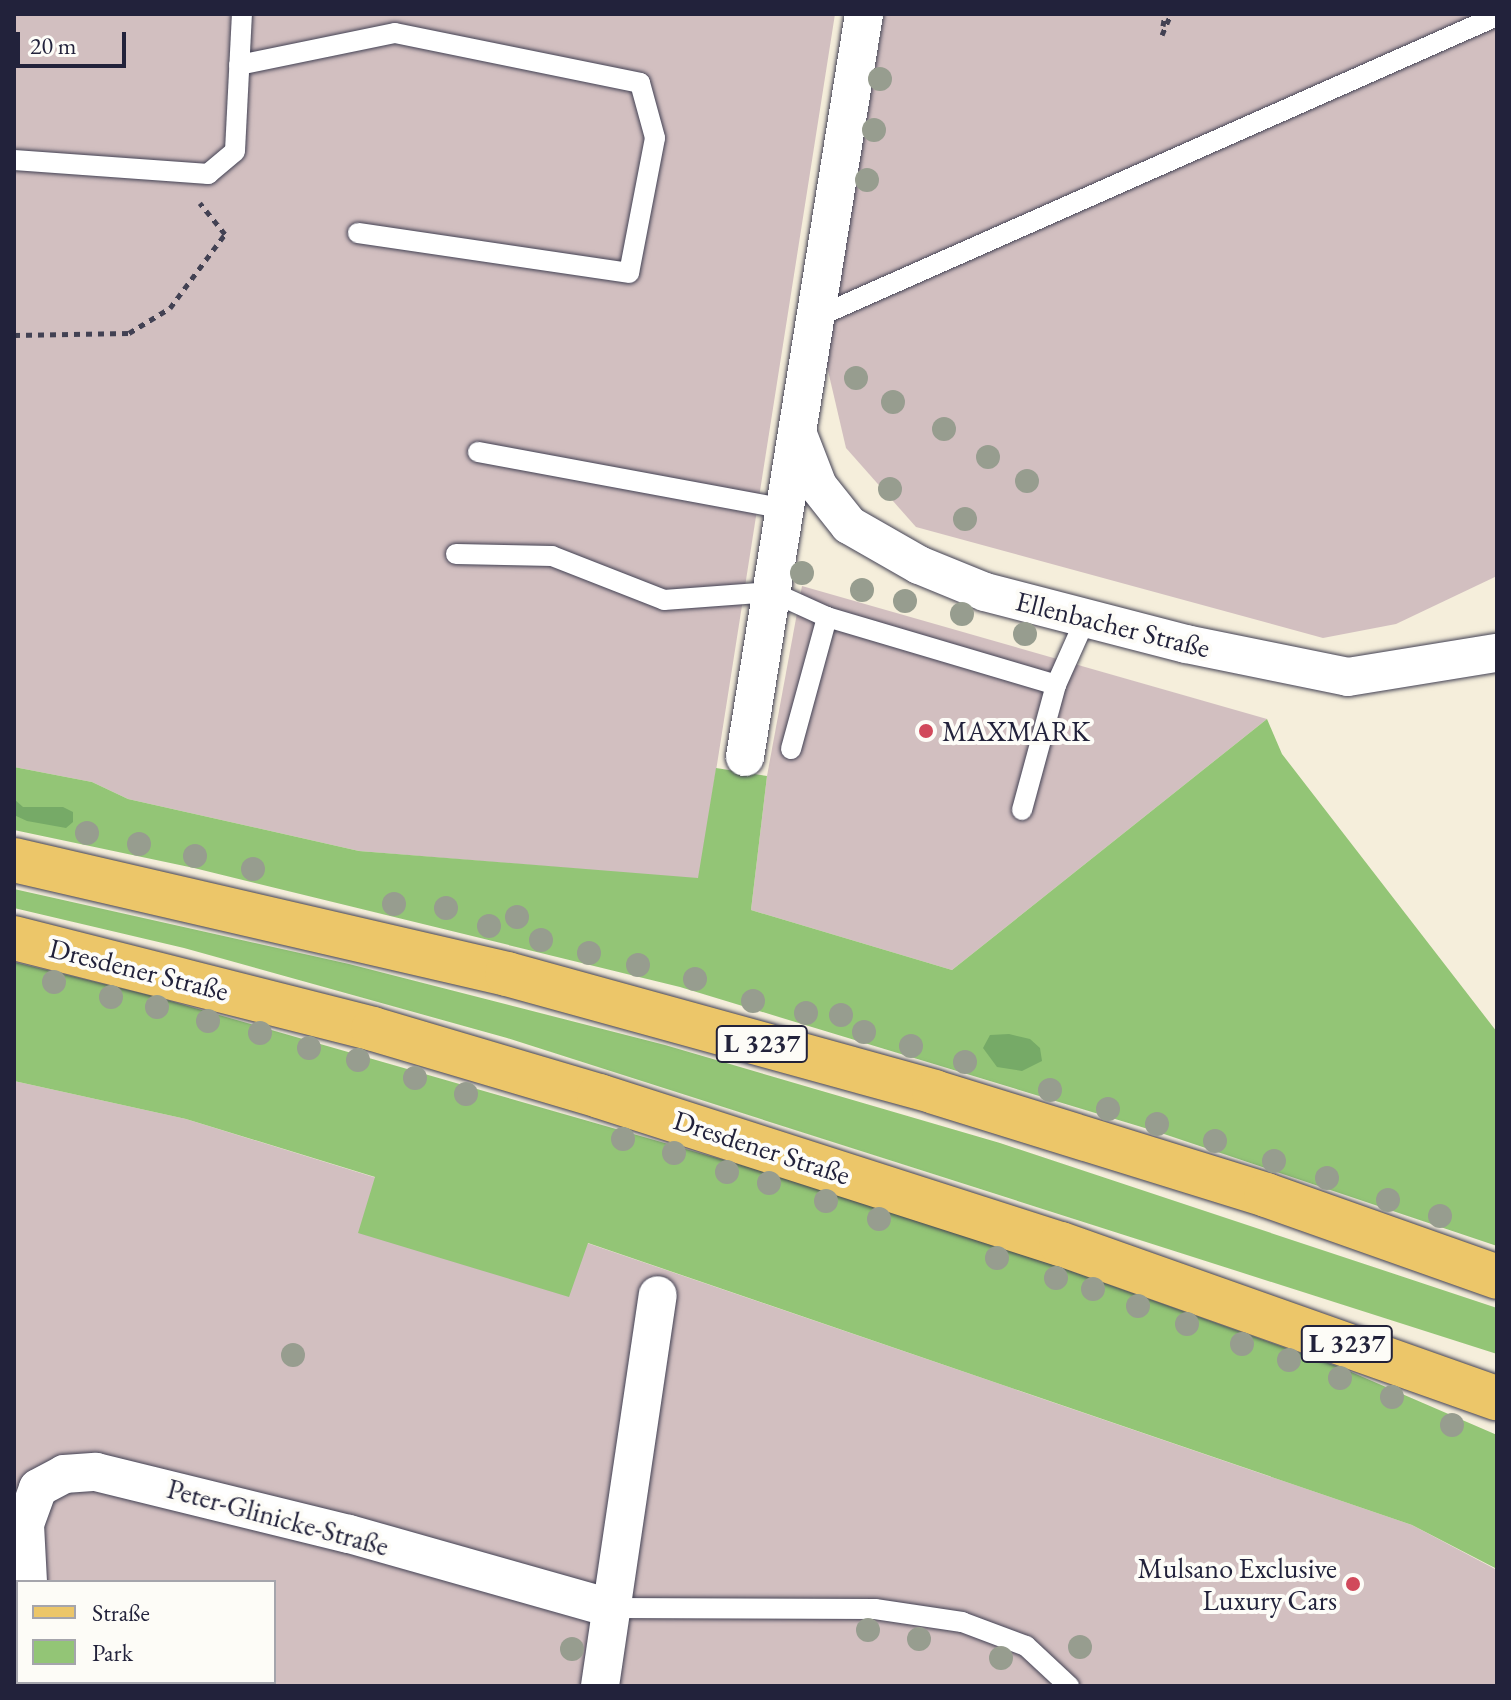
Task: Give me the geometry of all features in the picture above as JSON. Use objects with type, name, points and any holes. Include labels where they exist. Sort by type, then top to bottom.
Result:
[{"type":"main road","name":"L 3237","points":[[14,860],[507,974],[934,1092],[1266,1195],[1497,1277]]},
{"type":"main road","name":"Dresdener Straße","points":[[14,938],[373,1029],[628,1105],[1061,1244],[1497,1398]]},
{"type":"street","points":[[745,757],[864,14]]},
{"type":"street","name":"Ellenbacher Straße","points":[[797,432],[818,486],[849,525],[919,565],[985,592],[1348,677],[1497,653]]},
{"type":"street","points":[[600,1686],[658,1295]]},
{"type":"street","name":"Peter-Glinicke-Straße","points":[[28,1580],[25,1524],[38,1488],[64,1474],[96,1472],[349,1534],[611,1608]]},
{"type":"lane","points":[[14,160],[208,174],[235,151],[242,14]]},
{"type":"lane","points":[[817,317],[1497,16]]},
{"type":"lane","points":[[239,65],[395,33],[640,83],[655,138],[629,273],[358,233]]},
{"type":"lane","points":[[478,452],[785,509]]},
{"type":"lane","points":[[456,554],[552,556],[664,600],[772,592],[827,617],[1056,685]]},
{"type":"lane","points":[[791,749],[827,617]]},
{"type":"lane","points":[[1022,810],[1056,685],[1086,618]]},
{"type":"lane","points":[[611,1608],[875,1609],[962,1622],[1026,1646],[1069,1686]]},
{"type":"path","points":[[14,335],[129,333],[170,308],[225,234],[191,190],[190,173]]},
{"type":"shaded area","points":[[14,14],[835,14],[699,879],[359,851],[128,799],[92,782],[14,767]]},
{"type":"shaded area","points":[[884,14],[1497,14],[1497,576],[1396,624],[1323,638],[916,527],[846,448],[826,362]]},
{"type":"shaded area","points":[[802,586],[1267,719],[952,970],[751,910],[767,776]]},
{"type":"shaded area","points":[[14,1081],[186,1119],[587,1243],[1412,1525],[1497,1570],[1497,1686],[14,1686]]},
{"type":"green space","points":[[1267,719],[1282,754],[1497,1032],[1497,1246],[1158,1132],[680,987],[194,868],[14,830],[14,767],[92,782],[128,799],[359,851],[698,878],[716,768],[767,776],[751,910],[952,970]]},
{"type":"green space","points":[[14,799],[23,807],[63,807],[73,812],[73,822],[66,828],[27,821],[14,815]]},
{"type":"green space","points":[[14,889],[349,964],[665,1045],[1000,1143],[1497,1308],[1497,1354],[507,1038],[184,948],[14,908]]},
{"type":"green space","points":[[14,962],[153,996],[773,1174],[1057,1266],[1342,1368],[1497,1435],[1497,1569],[1412,1525],[588,1243],[569,1297],[358,1233],[375,1177],[186,1119],[14,1081]]},
{"type":"green space","points":[[1009,1034],[1030,1039],[1040,1048],[1042,1061],[1022,1071],[997,1067],[983,1048],[990,1035]]},
{"type":"place","name":"MAXMARK","points":[[926,731]]},
{"type":"place","name":"Mulsano Exclusive Luxury Cars","points":[[1353,1584]]}]
